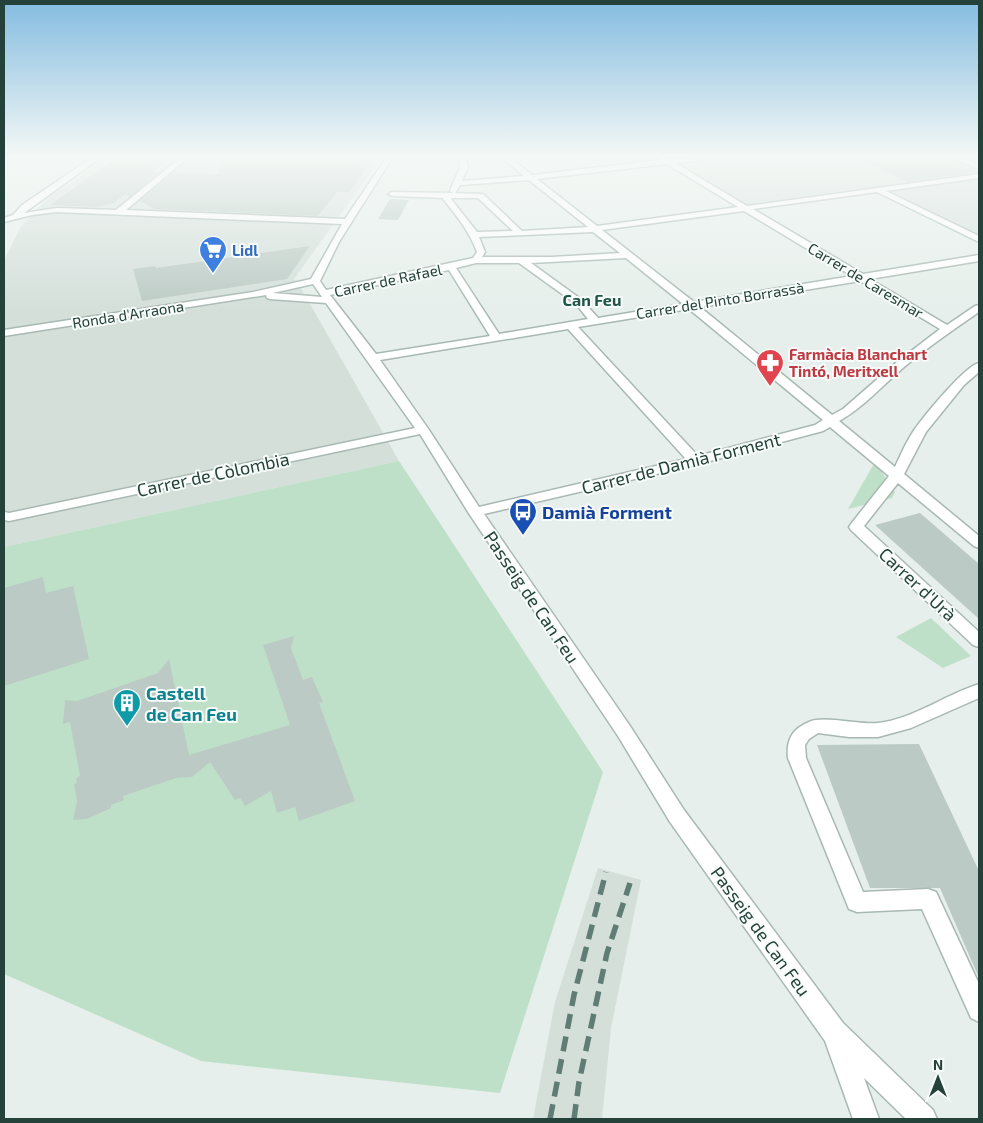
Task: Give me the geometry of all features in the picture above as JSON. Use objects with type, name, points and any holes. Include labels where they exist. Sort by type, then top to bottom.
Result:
[{"type":"street","points":[[4,230],[25,207]]},
{"type":"street","points":[[119,212],[125,207]]},
{"type":"street","points":[[316,281],[321,267],[348,222],[364,207]]},
{"type":"street","points":[[455,207],[464,217],[475,235],[481,252],[476,260]]},
{"type":"street","points":[[494,207],[521,234]]},
{"type":"street","points":[[567,207],[691,305],[979,543]]},
{"type":"street","points":[[475,235],[565,232],[749,207]]},
{"type":"street","points":[[914,207],[979,239]]},
{"type":"street","name":"Carrer de Caresmar","points":[[745,208],[947,329]]},
{"type":"street","points":[[4,219],[57,210],[348,222]]},
{"type":"street","name":"Carrer de Rafael","points":[[326,297],[476,260],[522,261],[627,255]]},
{"type":"street","name":"Carrer del Pinto Borrassà","points":[[373,358],[979,258]]},
{"type":"street","points":[[522,261],[579,302],[595,321]]},
{"type":"street","points":[[451,267],[464,285],[481,318],[496,337]]},
{"type":"street","name":"Ronda d'Arraona","points":[[4,333],[253,295],[316,281]]},
{"type":"street","name":"Passeig de Can Feu","points":[[316,281],[423,430],[474,512],[624,731],[678,816],[834,1032]]},
{"type":"street","name":"Ronda d'Arraona","points":[[253,295],[326,297]]},
{"type":"street","name":"Carrer de Damià Forment","points":[[474,512],[695,460],[800,433],[833,421],[847,412],[900,364],[979,308]]},
{"type":"street","points":[[570,325],[695,460]]},
{"type":"street","points":[[897,475],[920,431],[960,383],[979,366]]},
{"type":"street","name":"Carrer de Còlombia","points":[[4,516],[423,430]]},
{"type":"street","name":"Carrer d'Urà","points":[[897,475],[856,527],[979,641]]},
{"type":"street","points":[[979,691],[905,723],[878,730],[849,730],[816,726],[802,734],[796,744],[797,758],[857,902],[928,899],[979,1010]]},
{"type":"street","points":[[834,1032],[866,1119]]},
{"type":"street","points":[[834,1032],[924,1119]]},
{"type":"shaded area","points":[[39,207],[345,207],[294,279],[301,288],[399,461],[4,547],[4,261],[20,228]]},
{"type":"shaded area","points":[[916,207],[979,207],[979,236]]},
{"type":"shaded area","points":[[598,868],[641,880],[611,1028],[602,1119],[533,1119],[555,1002]]},
{"type":"green space","points":[[399,461],[603,772],[500,1093],[201,1061],[4,974],[4,547]]},
{"type":"green space","points":[[875,462],[895,492],[892,498],[848,509]]},
{"type":"green space","points":[[931,618],[971,656],[943,668],[896,637]]},
{"type":"building","points":[[152,207],[325,207],[318,216]]},
{"type":"building","points":[[385,207],[405,207],[398,220],[378,219]]},
{"type":"building","name":"Lidl","points":[[310,246],[287,279],[142,301],[133,269],[155,266],[156,268]]},
{"type":"building","points":[[920,513],[979,564],[979,619],[875,525]]},
{"type":"building","points":[[43,577],[46,593],[73,586],[89,659],[4,686],[4,588]]},
{"type":"building","name":"Castell de Can Feu","points":[[294,636],[291,648],[303,680],[312,677],[323,702],[319,703],[355,801],[299,821],[295,807],[277,813],[271,791],[245,806],[240,798],[235,800],[210,762],[192,777],[176,778],[123,796],[124,800],[111,805],[111,808],[87,819],[73,820],[77,801],[74,784],[77,783],[76,778],[80,776],[70,722],[63,724],[65,700],[77,701],[158,673],[169,659],[189,755],[290,725],[263,645]]},
{"type":"building","points":[[919,744],[979,871],[979,978],[940,888],[870,888],[817,745]]},
{"type":"railway","points":[[550,1119],[574,995],[606,872]]},
{"type":"railway","points":[[574,1119],[579,1082],[607,953],[630,883]]},
{"type":"place","name":"Lidl","points":[[213,274]]},
{"type":"place","name":"Farmàcia Blanchart Tintó, Meritxell","points":[[770,387]]},
{"type":"place","name":"Damià Forment","points":[[523,536]]},
{"type":"place","name":"Castell de Can Feu","points":[[127,727]]},
{"type":"district","name":"Can Feu","points":[[592,299]]}]
